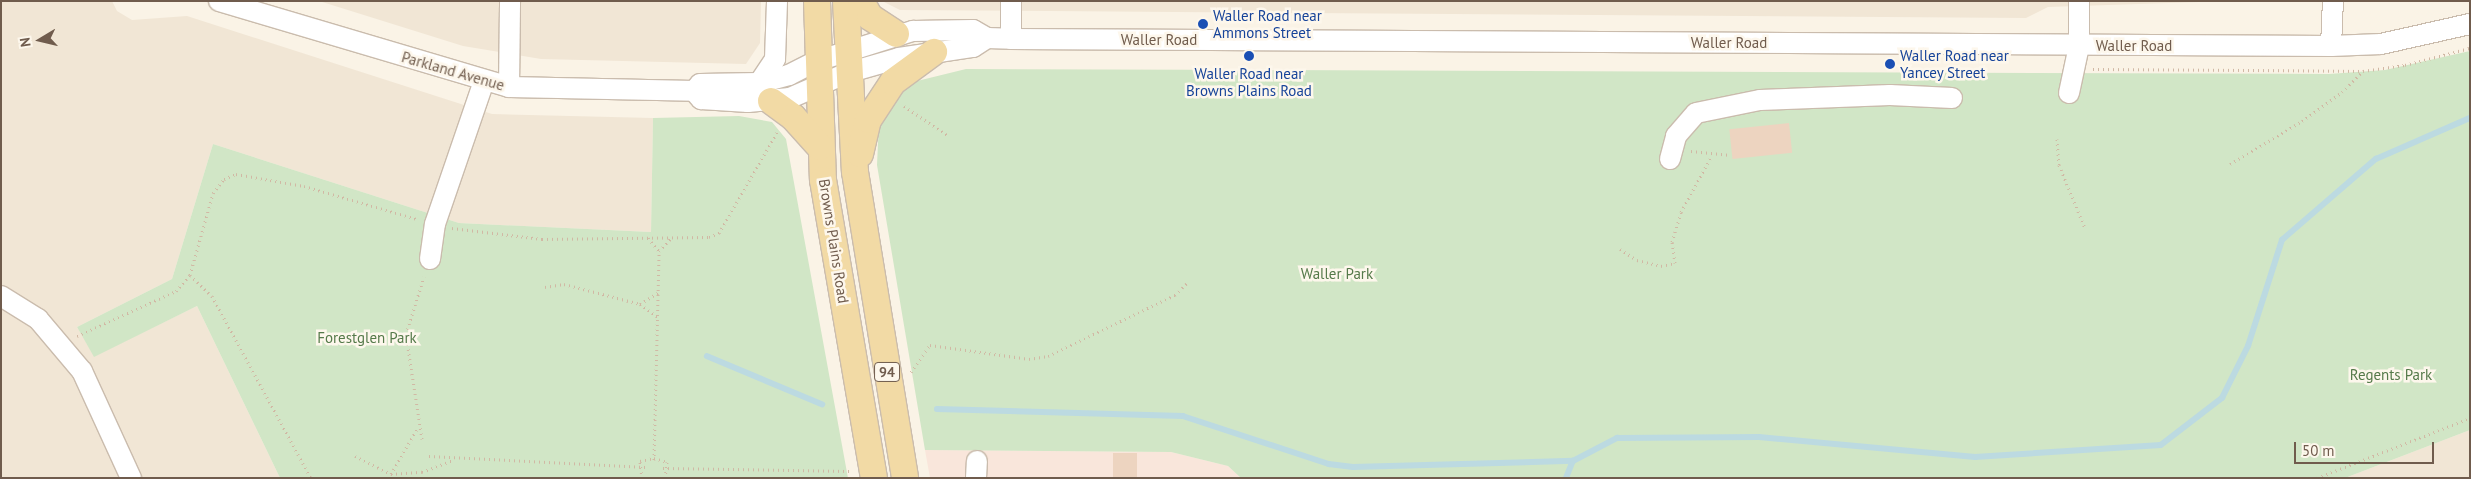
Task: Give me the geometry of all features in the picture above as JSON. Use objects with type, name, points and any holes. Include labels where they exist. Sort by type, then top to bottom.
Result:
[{"type":"main road","name":"Browns Plains Road","points":[[817,1],[816,61],[820,146],[874,478]]},
{"type":"main road","name":"Browns Plains Road","points":[[846,1],[846,62],[855,172],[905,478]]},
{"type":"main road","points":[[861,1],[870,17],[896,34]]},
{"type":"main road","points":[[855,172],[868,120],[885,92],[903,71],[934,52]]},
{"type":"main road","points":[[765,92],[793,117],[820,146]]},
{"type":"street","name":"Parkland Avenue","points":[[219,1],[509,87],[694,91],[701,99],[817,87]]},
{"type":"street","points":[[509,87],[510,1]]},
{"type":"street","points":[[765,92],[775,59],[777,1]]},
{"type":"street","points":[[1011,1],[1011,39]]},
{"type":"street","points":[[2069,93],[2079,46],[2079,1]]},
{"type":"street","points":[[2331,46],[2334,1]]},
{"type":"street","name":"Waller Road","points":[[817,87],[846,62],[896,34],[973,30],[987,38],[1011,39],[2331,46],[2406,40],[2470,24]]},
{"type":"street","name":"Waller Road","points":[[816,61],[846,62],[972,47],[987,38]]},
{"type":"street","name":"Parkland Avenue","points":[[765,92],[816,61]]},
{"type":"street","points":[[430,259],[435,224],[484,81]]},
{"type":"street","points":[[1672,153],[1683,123],[1696,113],[1760,100],[1890,95],[1952,98]]},
{"type":"street","points":[[1,296],[38,319],[82,371],[131,478]]},
{"type":"path","points":[[2075,69],[2362,70],[2404,65],[2470,48]]},
{"type":"path","points":[[2230,164],[2302,121],[2342,92],[2362,70]]},
{"type":"path","points":[[916,114],[947,135]]},
{"type":"path","points":[[2057,139],[2059,165],[2085,228]]},
{"type":"path","points":[[1672,153],[1711,156],[1731,155]]},
{"type":"path","points":[[1620,249],[1645,262],[1675,262],[1672,242],[1681,212],[1711,156]]},
{"type":"path","points":[[659,251],[672,237]]},
{"type":"path","points":[[648,238],[659,251],[659,318],[654,459]]},
{"type":"path","points":[[422,439],[418,429],[406,334],[430,259]]},
{"type":"path","points":[[190,275],[212,296],[311,478]]},
{"type":"path","points":[[909,376],[930,345],[1029,359],[1048,356],[1175,295],[1188,282]]},
{"type":"path","points":[[545,287],[564,284],[640,304],[659,318]]},
{"type":"path","points":[[640,304],[659,292]]},
{"type":"path","points":[[2317,478],[2470,418]]},
{"type":"path","points":[[391,474],[418,429]]},
{"type":"path","points":[[355,456],[391,474],[422,472],[454,460]]},
{"type":"path","points":[[429,456],[454,460],[646,467]]},
{"type":"path","points":[[642,478],[640,468],[644,458],[664,458],[665,478]]},
{"type":"path","points":[[665,468],[849,471]]},
{"type":"shaded area","points":[[1,1],[112,1],[117,11],[132,20],[187,16],[492,114],[653,118],[651,232],[459,223],[213,144],[172,279],[77,327],[94,356],[197,306],[280,478],[1,478]]},
{"type":"shaded area","points":[[319,1],[761,1],[760,43],[746,64],[541,59],[463,46]]},
{"type":"shaded area","points":[[882,1],[2229,1],[2048,7],[2026,18],[900,10]]},
{"type":"shaded area","points":[[2470,430],[2470,478],[2345,478]]},
{"type":"shaded area","points":[[925,450],[1171,452],[1228,466],[1241,478],[930,478]]},
{"type":"green space","name":"Waller Park","points":[[2470,51],[2470,430],[2345,478],[1241,478],[1228,466],[1171,452],[925,450],[877,165],[879,121],[888,103],[913,82],[966,69],[2329,74],[2385,70]]},
{"type":"green space","name":"Forestglen Park","points":[[739,116],[772,122],[786,139],[848,478],[280,478],[197,306],[94,357],[77,327],[172,279],[213,144],[459,223],[651,232],[653,118]]},
{"type":"building","points":[[1789,123],[1792,153],[1732,159],[1729,129]]},
{"type":"building","points":[[1113,453],[1137,453],[1137,478],[1113,478]]},
{"type":"waterway","points":[[1566,478],[1573,461],[1617,438],[1759,437],[1975,457],[2161,445],[2222,398],[2248,346],[2282,240],[2376,159],[2470,118]]},
{"type":"waterway","points":[[707,356],[822,404]]},
{"type":"waterway","points":[[937,409],[1183,416],[1329,464],[1353,467],[1573,461]]},
{"type":"place","name":"Waller Road near Ammons Street","points":[[1203,24]]},
{"type":"place","name":"Waller Road near Browns Plains Road","points":[[1249,56]]},
{"type":"place","name":"Waller Road near Yancey Street","points":[[1890,64]]},
{"type":"park label","name":"Regents Park","points":[[2391,375]]}]
